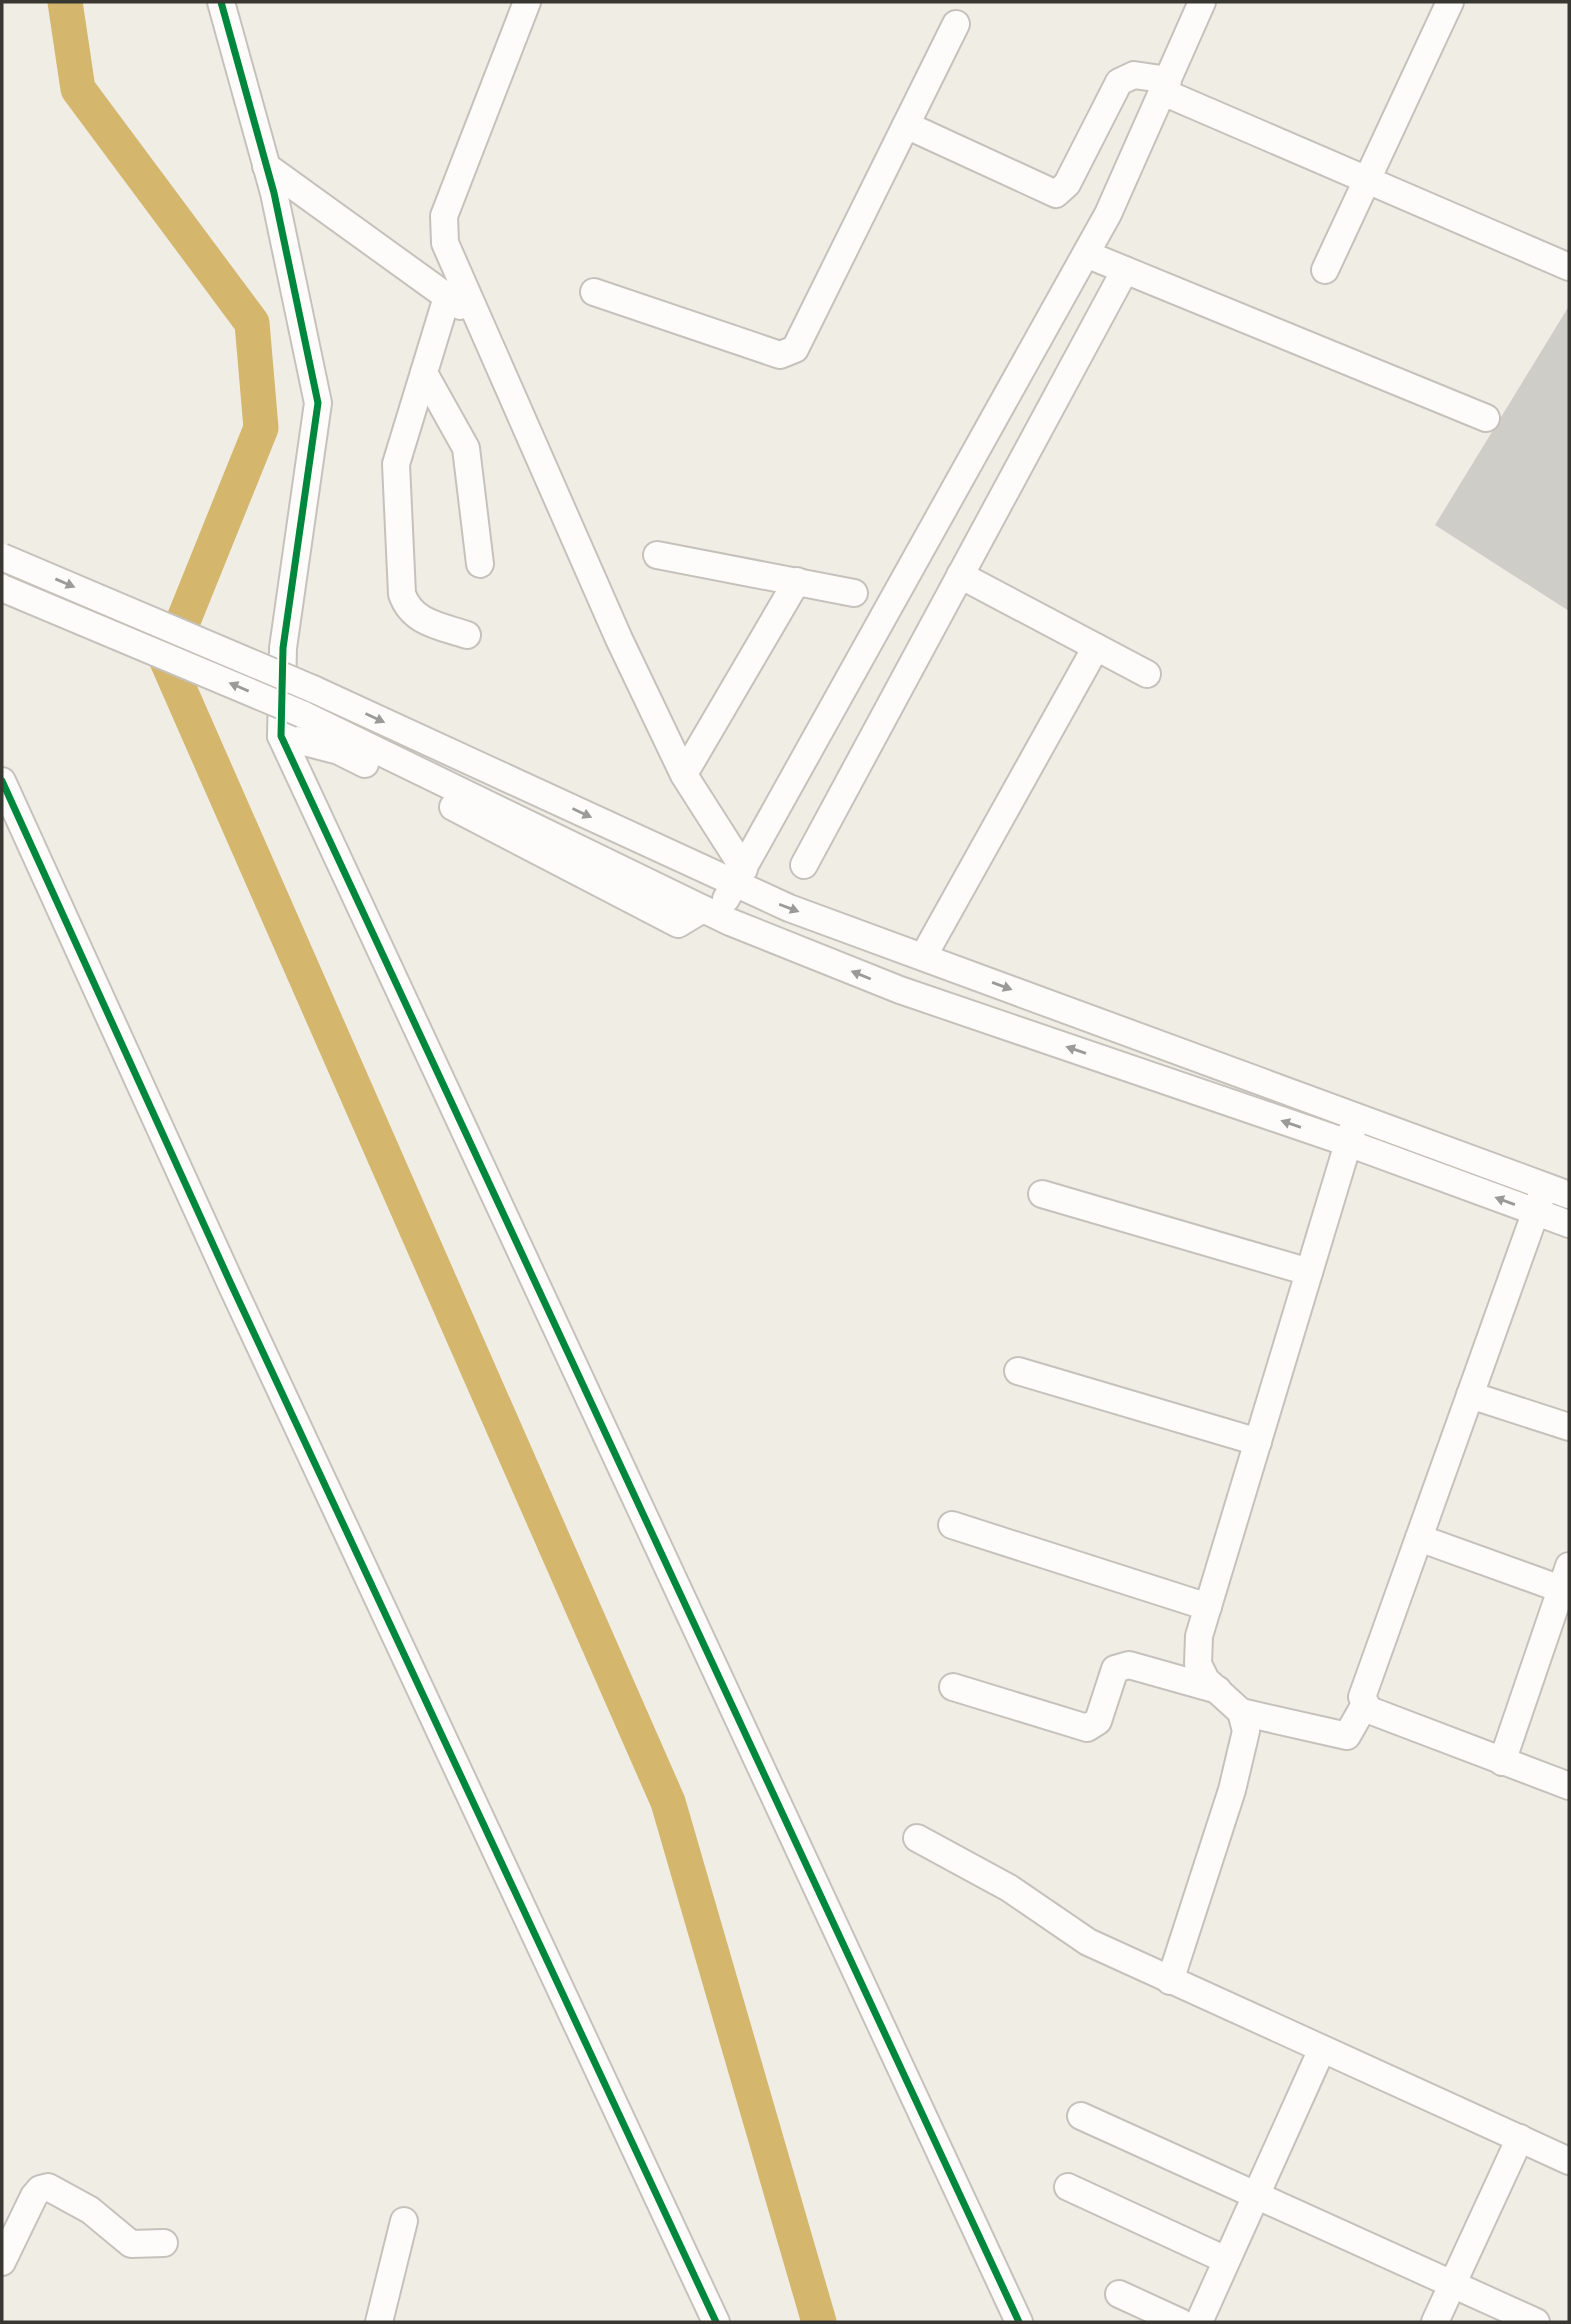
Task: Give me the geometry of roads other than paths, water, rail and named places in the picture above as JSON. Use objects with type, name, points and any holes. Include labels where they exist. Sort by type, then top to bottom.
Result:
[{"type":"street","points":[[221,2],[266,166],[317,403],[282,648],[281,736],[1019,2322]]},
{"type":"street","points":[[527,2],[444,216],[445,243],[613,626],[684,774],[740,877]]},
{"type":"street","points":[[281,736],[339,751],[553,857],[678,924],[709,912],[740,877],[1086,254],[1116,198],[1202,2]]},
{"type":"street","points":[[1325,270],[1450,2]]},
{"type":"street","points":[[594,292],[780,355],[788,354],[801,341],[956,24]]},
{"type":"street","points":[[906,125],[1056,194],[1067,184],[1119,82],[1134,75],[1165,86],[1367,179],[1569,267]]},
{"type":"street","points":[[266,166],[478,319]]},
{"type":"street","points":[[1086,254],[1486,418]]},
{"type":"street","points":[[804,865],[1125,270]]},
{"type":"street","points":[[447,297],[397,464],[402,594],[407,609],[417,618],[467,635]]},
{"type":"street","points":[[424,373],[466,448],[480,564]]},
{"type":"street","points":[[657,555],[854,593]]},
{"type":"street","points":[[2,557],[313,689],[740,877],[789,908],[1557,1191],[1535,1211],[1362,1698],[1364,1706],[1369,1710],[1569,1786]]},
{"type":"street","points":[[960,575],[1147,674]]},
{"type":"street","points":[[684,774],[797,581]]},
{"type":"street","points":[[2,588],[302,714],[709,912],[900,990],[1348,1143],[1569,1224]]},
{"type":"street","points":[[923,957],[1096,647]]},
{"type":"street","points":[[2,781],[231,1284],[716,2322]]},
{"type":"street","points":[[1357,1116],[1199,1636],[1198,1664],[1206,1680],[1241,1712],[1347,1737],[1364,1706]]},
{"type":"street","points":[[1042,1194],[1309,1272]]},
{"type":"street","points":[[1018,1371],[1258,1442]]},
{"type":"street","points":[[1470,1395],[1569,1427]]},
{"type":"street","points":[[952,1525],[1208,1607]]},
{"type":"street","points":[[1419,1538],[1566,1582],[1502,1762]]},
{"type":"street","points":[[953,1687],[1087,1728],[1098,1721],[1115,1669],[1121,1665],[1218,1690]]},
{"type":"street","points":[[1170,1981],[1231,1790],[1246,1731],[1241,1712]]},
{"type":"street","points":[[917,1838],[1009,1888],[1088,1942],[1569,2161]]},
{"type":"street","points":[[1199,2322],[1254,2194],[1322,2049]]},
{"type":"street","points":[[1081,2116],[1536,2322]]},
{"type":"street","points":[[1435,2322],[1520,2138]]},
{"type":"street","points":[[2,2262],[34,2196],[40,2189],[48,2187],[90,2210],[131,2244],[164,2243]]},
{"type":"street","points":[[1068,2187],[1226,2260]]},
{"type":"street","points":[[379,2322],[404,2221]]},
{"type":"street","points":[[1119,2294],[1180,2322]]},
{"type":"waterway","points":[[65,2],[78,89],[252,323],[261,428],[167,661],[668,1802],[819,2322]]}]
